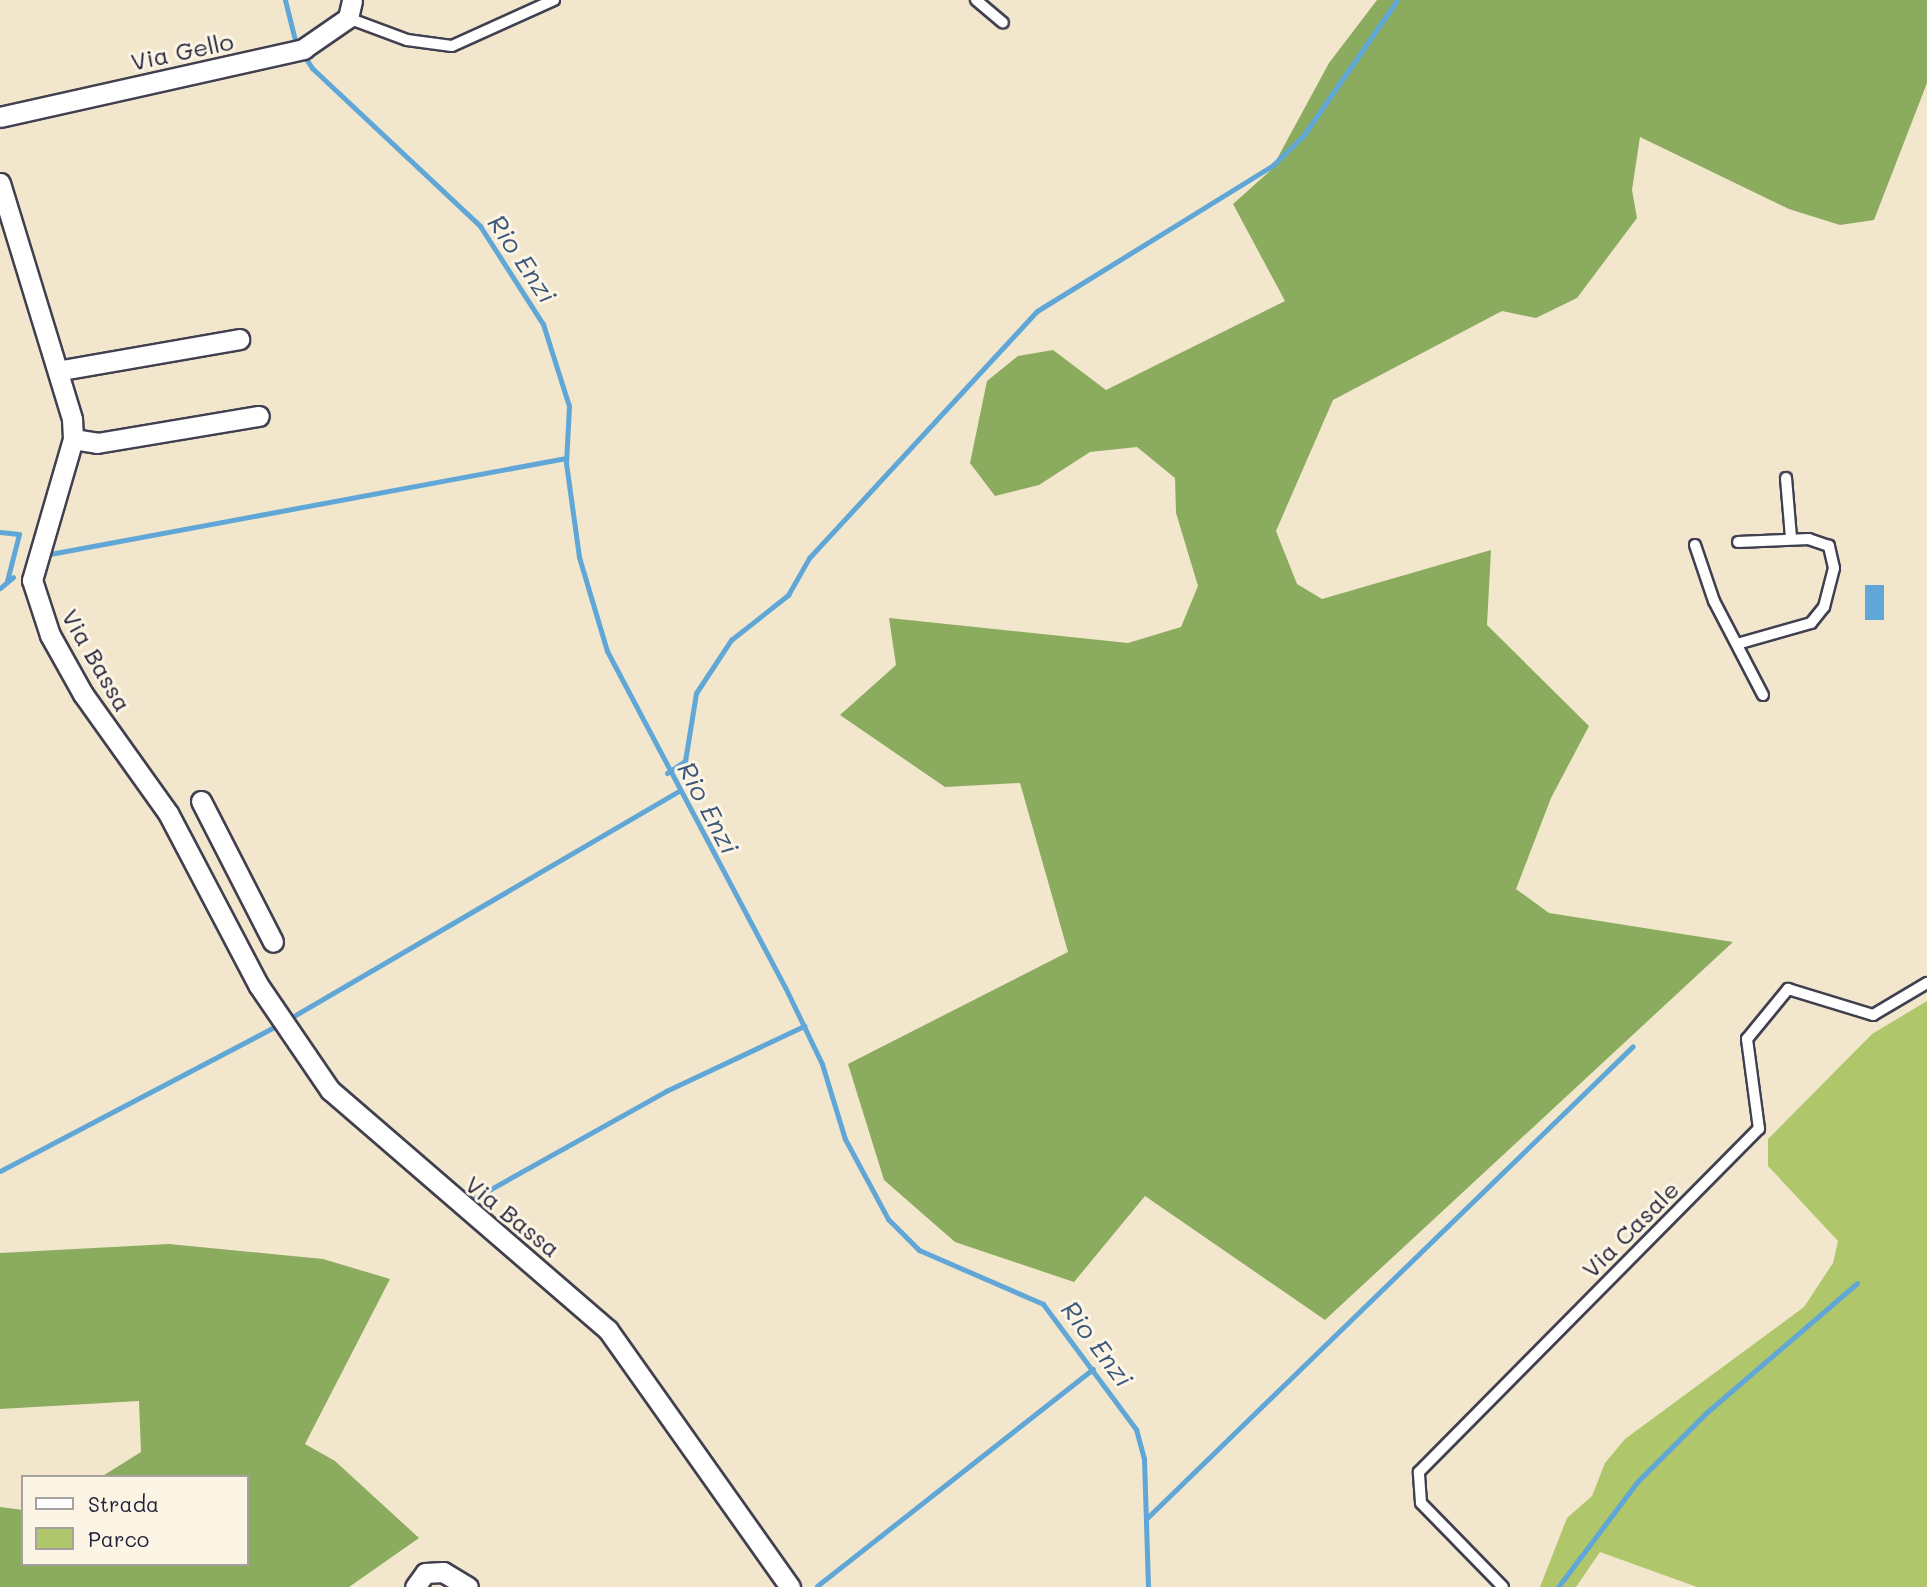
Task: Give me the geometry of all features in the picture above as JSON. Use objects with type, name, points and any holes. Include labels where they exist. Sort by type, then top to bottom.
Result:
[{"type":"street","name":"Via Gello","points":[[0,117],[298,50],[350,9]]},
{"type":"street","name":"Via Bassa","points":[[0,183],[62,370],[73,439],[34,560],[50,635],[83,694],[168,813],[281,1023],[368,1128],[608,1330],[790,1587]]},
{"type":"street","points":[[0,210],[15,223]]},
{"type":"street","points":[[62,370],[239,339]]},
{"type":"street","points":[[73,439],[97,443],[259,416]]},
{"type":"street","points":[[201,801],[273,942]]},
{"type":"street","points":[[208,885],[236,872]]},
{"type":"street","points":[[415,1587],[425,1573],[443,1572],[468,1587]]},
{"type":"lane","points":[[350,9],[407,40],[452,46],[554,0]]},
{"type":"lane","points":[[976,0],[1003,23]]},
{"type":"lane","points":[[1786,478],[1791,537]]},
{"type":"lane","points":[[1737,644],[1798,631],[1824,607],[1834,568],[1829,546],[1791,537],[1738,542]]},
{"type":"lane","points":[[1695,545],[1737,644],[1763,695]]},
{"type":"lane","name":"Via Casale","points":[[1503,1587],[1421,1503],[1419,1472],[1759,1129],[1747,1039],[1787,989],[1872,1015],[1927,983]]},
{"type":"green space","points":[[1377,0],[1927,0],[1927,83],[1874,220],[1840,225],[1789,209],[1640,137],[1632,190],[1637,218],[1577,298],[1536,318],[1502,311],[1333,400],[1276,531],[1297,584],[1322,599],[1491,550],[1487,625],[1589,726],[1551,798],[1516,889],[1549,913],[1733,942],[1325,1320],[1145,1196],[1074,1282],[955,1242],[884,1180],[848,1064],[1068,952],[1020,783],[945,787],[840,715],[896,665],[889,618],[1128,643],[1181,627],[1198,586],[1176,513],[1175,478],[1137,447],[1090,452],[1039,485],[995,496],[970,463],[987,381],[1018,356],[1053,350],[1106,390],[1285,301],[1233,204],[1271,170],[1329,63]]},
{"type":"green space","points":[[1927,1001],[1927,1587],[1697,1587],[1600,1552],[1576,1587],[1540,1587],[1567,1518],[1592,1496],[1605,1463],[1625,1439],[1804,1307],[1833,1263],[1838,1241],[1768,1166],[1768,1139],[1872,1034]]},
{"type":"green space","points":[[169,1244],[323,1259],[390,1279],[305,1444],[335,1461],[419,1538],[349,1587],[0,1587],[0,1507],[21,1510],[21,1566],[248,1566],[248,1475],[104,1475],[141,1452],[139,1401],[0,1409],[0,1253]]},
{"type":"water","points":[[1865,585],[1884,585],[1884,620],[1865,620]]},
{"type":"waterway","name":"Rio Enzi","points":[[285,0],[296,44],[312,68],[480,226],[543,324],[569,406],[566,463],[579,557],[607,651],[785,987],[822,1064],[845,1139],[888,1219],[919,1250],[1043,1304],[1136,1429],[1144,1459],[1148,1587]]},
{"type":"waterway","points":[[667,773],[685,761],[696,693],[731,640],[788,595],[809,558],[1037,311],[1273,165],[1303,136],[1397,0]]},
{"type":"waterway","points":[[50,554],[566,458]]},
{"type":"waterway","points":[[0,532],[19,534],[7,581]]},
{"type":"waterway","points":[[0,588],[13,577]]},
{"type":"waterway","points":[[287,1020],[677,792]]},
{"type":"waterway","points":[[0,1171],[278,1025]]},
{"type":"waterway","points":[[473,1199],[666,1091],[804,1026]]},
{"type":"waterway","points":[[1147,1518],[1633,1046]]},
{"type":"waterway","points":[[1558,1587],[1638,1481],[1706,1413],[1857,1283]]},
{"type":"waterway","points":[[817,1586],[1093,1369]]}]
